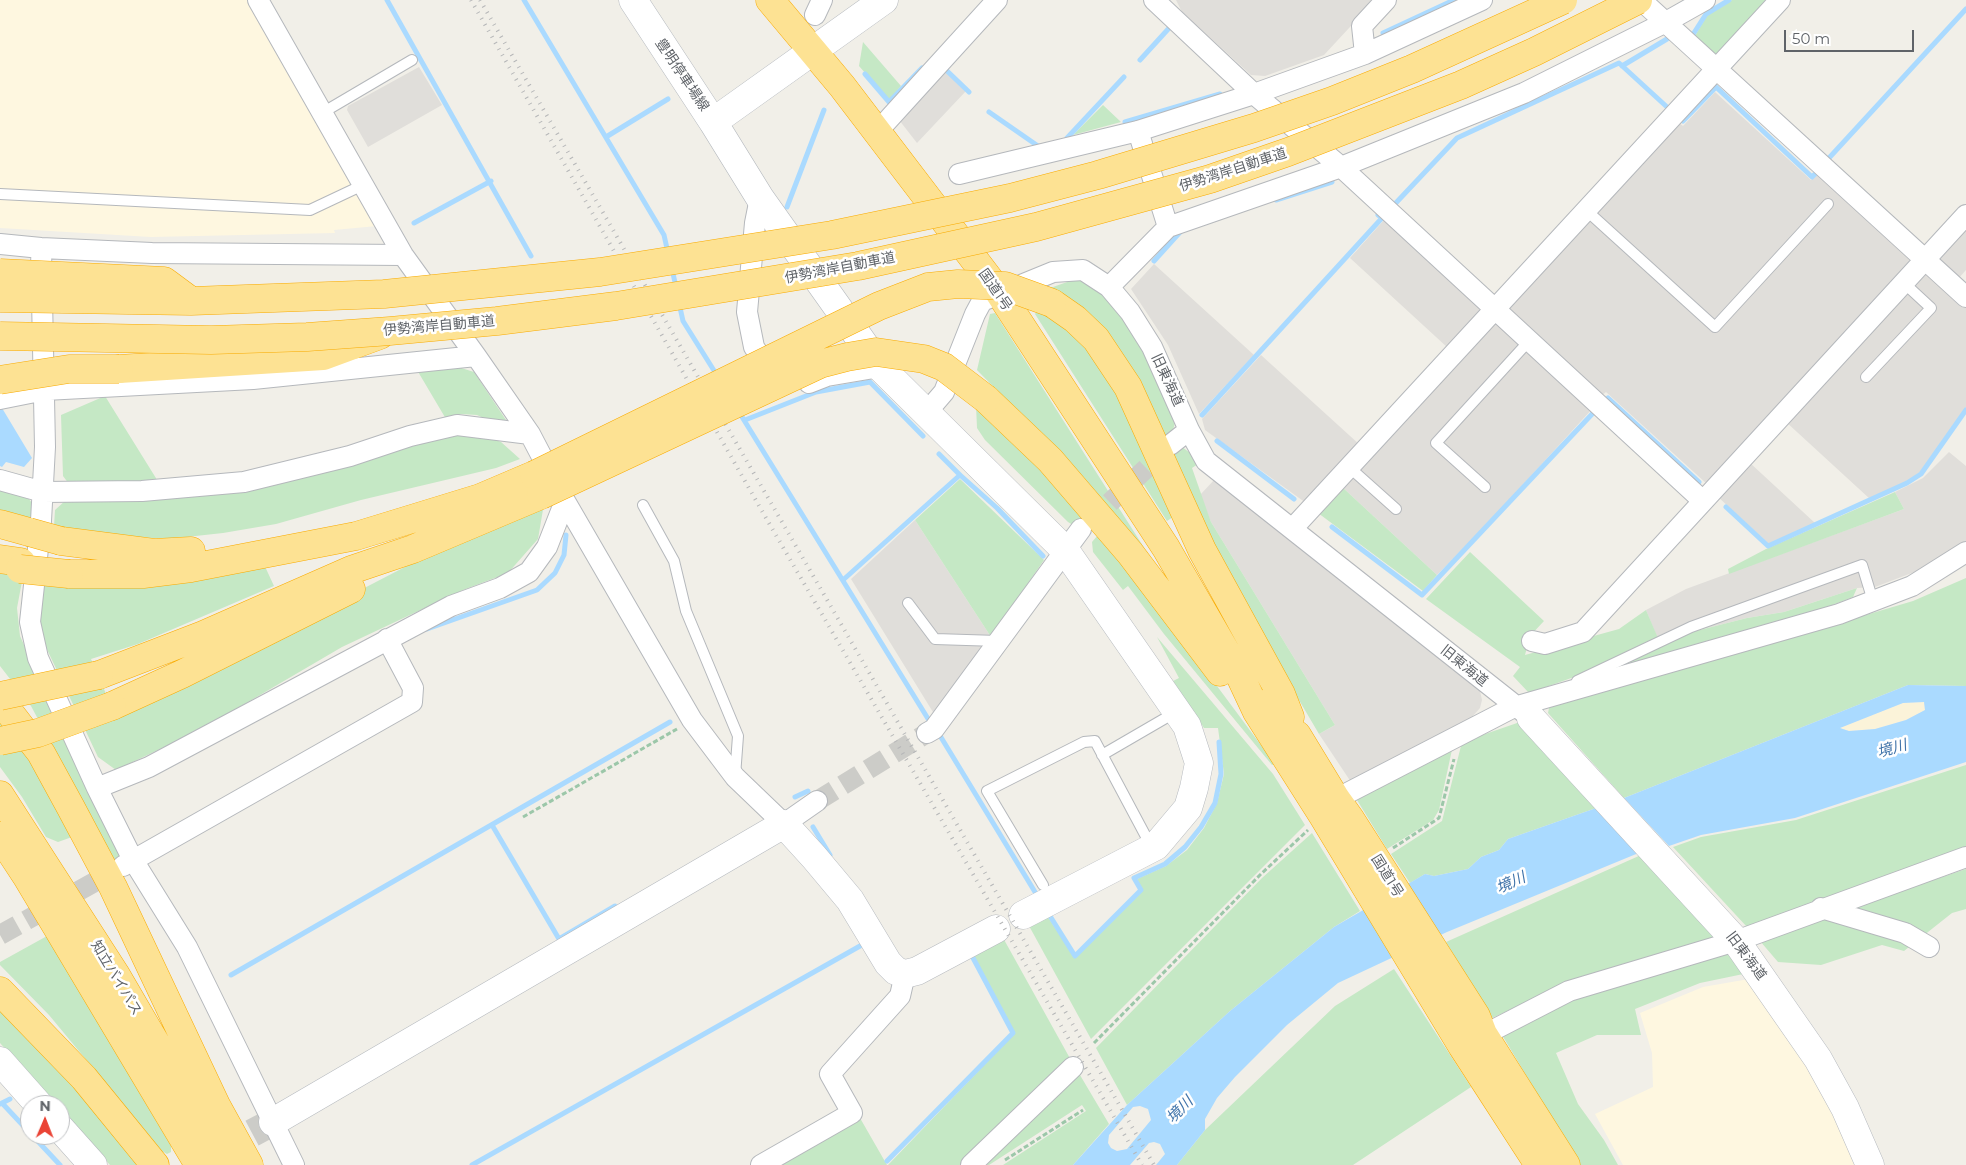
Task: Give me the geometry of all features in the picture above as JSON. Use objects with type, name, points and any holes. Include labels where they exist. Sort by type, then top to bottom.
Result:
[{"type":"highway","name":"国道1号","points":[[770,0],[877,132],[999,292],[1196,597],[1234,646],[1288,729],[1297,736],[1335,816]]},
{"type":"highway","points":[[0,298],[191,300],[384,294],[600,272],[832,235],[991,202],[1107,172],[1254,128],[1315,107],[1412,69],[1564,0]]},
{"type":"highway","name":"伊勢湾岸自動車道","points":[[0,336],[211,340],[307,337],[390,331],[497,321],[736,288],[858,266],[944,248],[1124,204],[1210,179],[1288,152],[1462,85],[1639,0]]},
{"type":"highway","points":[[0,273],[164,281],[191,300]]},
{"type":"highway","points":[[0,524],[61,541],[154,554],[198,550],[414,511],[504,489],[547,490],[879,306],[928,287],[958,284],[1005,286],[1052,303],[1075,319],[1096,339],[1128,386],[1202,550],[1281,694],[1297,736]]},
{"type":"highway","points":[[0,380],[69,370],[118,369],[323,356],[390,331]]},
{"type":"highway","points":[[40,753],[0,698],[99,674],[203,635],[351,570],[413,549],[547,490],[820,364],[876,352],[924,359],[944,367],[986,399],[1050,460],[1086,501],[1152,580],[1223,676],[1257,712]]},
{"type":"highway","points":[[10,564],[48,566],[62,574],[143,574],[218,565],[356,536],[407,522],[504,489]]},
{"type":"highway","points":[[0,741],[38,733],[112,706],[182,674],[357,586],[413,549]]},
{"type":"highway","name":"国道1号","points":[[1196,597],[1241,678],[1257,712],[1335,816],[1469,1032],[1566,1165]]},
{"type":"highway","points":[[0,690],[40,753],[113,888],[216,1105],[250,1165]]},
{"type":"highway","name":"知立バイパス","points":[[0,795],[116,975],[227,1165]]},
{"type":"highway","name":"知立バイパス","points":[[0,836],[28,877],[199,1165]]},
{"type":"highway","points":[[0,991],[84,1078],[155,1165]]},
{"type":"highway","name":"国道1号","points":[[1469,1032],[1538,1165]]},
{"type":"street","points":[[258,0],[403,255],[530,434],[547,490],[692,720],[735,777],[814,856],[850,900],[888,963],[896,971],[905,974],[917,971],[996,929]]},
{"type":"street","name":"豊明停車場線","points":[[633,0],[714,122],[884,0]]},
{"type":"street","points":[[877,132],[997,0]]},
{"type":"street","points":[[1154,0],[1254,94],[1341,167],[1703,501]]},
{"type":"street","points":[[1365,54],[1362,26],[1386,0]]},
{"type":"street","points":[[959,174],[1138,130],[1254,94],[1365,54],[1482,0]]},
{"type":"street","points":[[1639,0],[1666,22],[1716,70],[1966,297]]},
{"type":"street","points":[[1108,288],[1168,227],[1341,167],[1524,93],[1666,22],[1705,0]]},
{"type":"street","points":[[1293,528],[1780,0]]},
{"type":"street","points":[[714,122],[760,198],[880,367],[926,413],[1073,539],[1187,726],[1199,763],[1188,808],[1152,848],[1023,915]]},
{"type":"street","points":[[1138,130],[1168,227]]},
{"type":"street","points":[[760,198],[755,223],[747,312],[754,347],[785,392],[827,376],[880,367]]},
{"type":"street","points":[[1532,641],[1546,644],[1583,632],[1966,215]]},
{"type":"street","points":[[0,244],[41,248],[152,253],[403,255]]},
{"type":"street","points":[[41,248],[44,390],[42,492],[30,622],[38,658],[97,788],[128,863],[188,948],[294,1165]]},
{"type":"street","name":"旧東海道","points":[[926,413],[944,392],[982,301],[999,292],[1053,272],[1069,270],[1083,270],[1108,288],[1130,312],[1152,347],[1189,430],[1206,461],[1526,709],[1732,936],[1818,1058],[1845,1108],[1870,1165]]},
{"type":"street","points":[[0,399],[44,390],[253,379],[476,356]]},
{"type":"street","points":[[0,480],[42,492],[142,491],[244,482],[350,456],[410,436],[457,425],[530,434]]},
{"type":"street","points":[[1170,445],[1189,430]]},
{"type":"street","points":[[97,788],[150,767],[450,606],[500,588],[529,572],[547,547],[547,490]]},
{"type":"street","points":[[927,733],[934,729],[1073,539]]},
{"type":"street","points":[[1335,816],[1460,734],[1526,709],[1840,614],[1912,586],[1966,552]]},
{"type":"street","points":[[128,863],[412,702],[413,688],[386,639]]},
{"type":"street","points":[[273,1122],[784,824],[817,801]]},
{"type":"street","points":[[1469,1032],[1569,991],[1821,908],[1966,857]]},
{"type":"street","points":[[1821,908],[1905,933],[1929,947]]},
{"type":"street","points":[[761,1165],[852,1113],[830,1074],[900,996],[905,974]]},
{"type":"street","points":[[0,1061],[31,1095]]},
{"type":"street","points":[[971,1165],[1073,1067]]},
{"type":"street","points":[[70,1139],[94,1165]]},
{"type":"lane","points":[[322,112],[412,60]]},
{"type":"lane","points":[[0,194],[310,210],[363,185]]},
{"type":"lane","points":[[1586,210],[1714,327],[1828,204]]},
{"type":"lane","points":[[1866,377],[1931,308],[1904,283]]},
{"type":"lane","points":[[1485,487],[1436,443],[1529,341]]},
{"type":"lane","points":[[1349,467],[1396,509]]},
{"type":"lane","points":[[643,505],[674,561],[686,610],[738,736],[735,777]]},
{"type":"lane","points":[[1526,709],[1691,627],[1862,565],[1873,601]]},
{"type":"lane","points":[[908,603],[935,639],[998,641]]},
{"type":"lane","points":[[1102,754],[1177,711]]},
{"type":"lane","points":[[1043,885],[987,791],[1084,742],[1095,741],[1152,848]]},
{"type":"path","points":[[523,817],[692,720]]},
{"type":"path","points":[[1390,850],[1439,818],[1460,734]]},
{"type":"path","points":[[1094,1043],[1261,874],[1335,816]]},
{"type":"path","points":[[997,1165],[1082,1110]]},
{"type":"shaded area","points":[[0,0],[248,0],[377,226],[334,230],[335,233],[151,237],[0,228]]},
{"type":"shaded area","points":[[1176,0],[1375,0],[1324,55],[1265,76],[1251,75],[1182,12]]},
{"type":"shaded area","points":[[419,67],[442,105],[368,147],[347,110],[348,106]]},
{"type":"shaded area","points":[[944,68],[966,91],[917,143],[896,116]]},
{"type":"shaded area","points":[[1715,92],[1811,180],[1818,173],[1910,256],[1909,265],[1707,484],[1606,392],[1600,397],[1509,314],[1509,305],[1678,122],[1683,126]]},
{"type":"shaded area","points":[[1384,220],[1479,306],[1479,314],[1448,348],[1350,258]]},
{"type":"shaded area","points":[[1966,226],[1966,270],[1958,279],[1937,257]]},
{"type":"shaded area","points":[[1154,264],[1254,355],[1199,414],[1168,345],[1131,289]]},
{"type":"shaded area","points":[[1929,272],[1966,307],[1966,407],[1920,472],[1907,482],[1870,499],[1785,421],[1922,273]]},
{"type":"shaded area","points":[[1490,322],[1498,322],[1593,408],[1486,525],[1437,575],[1341,486]]},
{"type":"shaded area","points":[[1261,355],[1360,445],[1306,503],[1205,430],[1202,419]]},
{"type":"shaded area","points":[[1949,452],[1966,466],[1966,545],[1917,571],[1875,587],[1857,588],[1784,612],[1747,618],[1684,634],[1660,644],[1646,610],[1686,589],[1904,509],[1895,492],[1923,478]]},
{"type":"shaded area","points":[[1749,462],[1815,523],[1769,544],[1717,496]]},
{"type":"shaded area","points":[[1215,479],[1480,691],[1482,700],[1480,708],[1472,717],[1351,782],[1319,734],[1335,725],[1211,522],[1200,495]]},
{"type":"shaded area","points":[[915,520],[991,637],[936,717],[851,579]]},
{"type":"shaded area","points":[[1749,979],[1776,1014],[1863,1165],[1623,1165],[1595,1114],[1653,1087],[1652,1053],[1640,1013],[1703,987]]},
{"type":"green space","points":[[1732,0],[1773,0],[1721,57],[1712,57],[1693,39],[1708,14]]},
{"type":"green space","points":[[863,42],[901,86],[889,100],[859,66]]},
{"type":"green space","points":[[1103,105],[1121,122],[1073,135]]},
{"type":"green space","points":[[1073,280],[1085,280],[1100,288],[1127,319],[1174,409],[1176,420],[1172,433],[1165,439],[1061,294],[1050,288]]},
{"type":"green space","points":[[1038,310],[1065,326],[1094,355],[1116,388],[1173,517],[1167,521],[1035,314]]},
{"type":"green space","points":[[995,313],[1164,579],[1021,415],[977,370],[990,314]]},
{"type":"green space","points":[[455,366],[474,372],[506,420],[501,426],[477,415],[461,414],[446,419],[417,370]]},
{"type":"green space","points":[[105,396],[159,483],[69,484],[63,476],[61,415]]},
{"type":"green space","points":[[976,405],[1018,444],[1090,523],[1076,527],[1068,522],[985,440],[977,428]]},
{"type":"green space","points":[[483,435],[501,442],[520,459],[496,468],[361,500],[276,524],[223,533],[168,539],[108,535],[54,526],[55,510],[66,500],[121,500],[429,438]]},
{"type":"green space","points":[[1182,447],[1193,455],[1198,464],[1192,468],[1211,522],[1335,725],[1319,734],[1220,566],[1170,452]]},
{"type":"green space","points":[[960,479],[1044,560],[991,637],[915,520]]},
{"type":"green space","points":[[1341,486],[1437,575],[1423,591],[1318,513]]},
{"type":"green space","points":[[0,488],[29,499],[34,506],[32,521],[0,510]]},
{"type":"green space","points":[[1895,492],[1904,509],[1729,574],[1728,569],[1766,549]]},
{"type":"green space","points":[[545,498],[538,539],[508,573],[463,590],[342,647],[202,729],[116,770],[98,757],[43,641],[39,606],[44,579],[262,560],[274,586],[138,644],[91,659],[113,710],[237,654],[484,526]]},
{"type":"green space","points":[[1098,535],[1153,600],[1275,764],[1272,765],[1164,634],[1128,586],[1123,590],[1093,552],[1092,542]]},
{"type":"green space","points":[[1470,552],[1544,621],[1530,636],[1525,655],[1619,629],[1646,610],[1658,638],[1577,676],[1529,693],[1513,676],[1520,667],[1426,599]]},
{"type":"green space","points":[[0,572],[23,576],[17,608],[20,636],[80,768],[123,853],[115,863],[31,706],[0,666]]},
{"type":"green space","points":[[1966,578],[1966,686],[1908,685],[1624,798],[1548,713],[1549,708],[1603,688],[1666,674],[1913,601]]},
{"type":"green space","points":[[1857,588],[1853,597],[1801,617],[1590,678],[1684,634],[1747,618],[1784,612]]},
{"type":"green space","points":[[1157,637],[1273,774],[1305,825],[1091,1039],[1028,924],[1046,914],[1075,958],[1143,890],[1137,879],[1166,866],[1187,850],[1204,828],[1217,803],[1224,774],[1218,728],[1204,728],[1173,681],[1179,678]]},
{"type":"green space","points":[[0,710],[8,720],[72,837],[58,842],[46,837],[22,797],[0,767]]},
{"type":"green space","points":[[1520,722],[1599,807],[1508,839],[1499,850],[1481,857],[1468,869],[1434,876],[1425,874],[1410,883],[1391,854],[1442,821],[1462,742]]},
{"type":"green space","points":[[1453,745],[1439,810],[1433,820],[1387,849],[1357,800]]},
{"type":"green space","points":[[1966,765],[1966,851],[1747,927],[1673,847],[1701,837],[1796,820]]},
{"type":"green space","points":[[1312,833],[1360,911],[1334,927],[1230,1011],[1127,1105],[1096,1048],[1262,878]]},
{"type":"green space","points":[[1641,855],[1718,936],[1568,983],[1492,1018],[1446,942]]},
{"type":"green space","points":[[1966,869],[1966,909],[1952,913],[1904,951],[1882,945],[1821,965],[1778,962],[1760,941],[1856,906]]},
{"type":"green space","points":[[47,936],[171,1146],[171,1152],[167,1154],[162,1151],[49,1015],[0,965],[0,962]]},
{"type":"green space","points":[[1002,936],[1072,1062],[962,1165],[888,1165],[1015,1033],[972,953]]},
{"type":"green space","points":[[1731,951],[1753,972],[1700,983],[1635,1009],[1641,1035],[1597,1035],[1556,1053],[1578,1104],[1604,1140],[1618,1165],[1580,1165],[1502,1035],[1578,996]]},
{"type":"green space","points":[[1394,969],[1471,1087],[1353,1165],[1177,1165],[1205,1130],[1335,1006]]},
{"type":"green space","points":[[0,1005],[24,1027],[143,1165],[110,1165],[70,1121],[70,1095],[47,1095],[0,1043]]},
{"type":"green space","points":[[1077,1070],[1109,1124],[1073,1165],[1003,1165],[1086,1111],[1082,1105],[989,1165],[976,1165]]},
{"type":"green space","points":[[860,1118],[887,1165],[777,1165]]},
{"type":"sand","points":[[1924,702],[1925,710],[1906,720],[1875,729],[1849,731],[1839,728],[1903,703]]},
{"type":"water","points":[[2,408],[32,458],[24,467],[6,462],[2,467],[0,466],[0,409]]},
{"type":"water","name":"境川","points":[[1908,685],[1966,686],[1966,762],[1795,818],[1701,835],[1669,846],[1624,798]],"holes":[[[1924,702],[1925,710],[1906,720],[1875,729],[1849,731],[1840,728],[1903,703]]]},
{"type":"water","name":"境川","points":[[1599,807],[1641,852],[1447,932],[1338,983],[1287,1025],[1235,1077],[1217,1098],[1205,1119],[1205,1130],[1177,1165],[1156,1165],[1165,1154],[1160,1144],[1154,1142],[1149,1143],[1130,1165],[1073,1165],[1127,1105],[1230,1011],[1334,927],[1425,874],[1434,876],[1468,869],[1481,857],[1499,850],[1508,839]],"holes":[[[1140,1106],[1148,1109],[1151,1120],[1127,1149],[1117,1151],[1111,1148],[1108,1143],[1109,1135],[1133,1107]]]},
{"type":"waterway","points":[[387,0],[531,256]]},
{"type":"waterway","points":[[524,0],[664,235],[668,253]]},
{"type":"waterway","points":[[1383,33],[1454,0]]},
{"type":"waterway","points":[[1692,36],[1706,14],[1729,0]]},
{"type":"waterway","points":[[1829,158],[1966,9]]},
{"type":"waterway","points":[[1140,60],[1171,26]]},
{"type":"waterway","points":[[1622,66],[1667,39]]},
{"type":"waterway","points":[[1393,206],[1457,138],[1619,63],[1667,107]]},
{"type":"waterway","points":[[865,74],[889,102],[922,68]]},
{"type":"waterway","points":[[944,68],[969,92]]},
{"type":"waterway","points":[[1067,138],[1124,77]]},
{"type":"waterway","points":[[1681,119],[1683,121],[1716,87],[1812,177],[1818,171]]},
{"type":"waterway","points":[[1125,122],[1220,94]]},
{"type":"waterway","points":[[606,137],[668,99]]},
{"type":"waterway","points":[[787,207],[824,110]]},
{"type":"waterway","points":[[989,112],[1038,146]]},
{"type":"waterway","points":[[414,223],[491,181]]},
{"type":"waterway","points":[[1276,200],[1332,182]]},
{"type":"waterway","points":[[1202,415],[1382,218],[1378,215]]},
{"type":"waterway","points":[[1154,261],[1182,230]]},
{"type":"waterway","points":[[672,269],[676,287]]},
{"type":"waterway","points":[[679,303],[683,321],[718,377]]},
{"type":"waterway","points":[[745,420],[816,392],[870,382],[923,436]]},
{"type":"waterway","points":[[1605,401],[1608,398],[1699,482]]},
{"type":"waterway","points":[[1726,507],[1768,546],[1907,483],[1921,474],[1966,410]]},
{"type":"waterway","points":[[739,412],[930,722]]},
{"type":"waterway","points":[[1332,527],[1422,595],[1594,412]]},
{"type":"waterway","points":[[1217,441],[1294,499]]},
{"type":"waterway","points":[[939,454],[960,475]]},
{"type":"waterway","points":[[843,580],[960,475],[997,508],[1043,556]]},
{"type":"waterway","points":[[427,629],[537,590],[555,573],[564,555],[566,535]]},
{"type":"waterway","points":[[231,975],[670,722]]},
{"type":"waterway","points":[[940,732],[939,734],[1035,892]]},
{"type":"waterway","points":[[1050,916],[1075,956],[1141,890],[1134,878],[1165,864],[1185,847],[1201,827],[1215,803],[1221,774],[1219,742]]},
{"type":"waterway","points":[[795,797],[808,791]]},
{"type":"waterway","points":[[492,825],[559,939],[615,906]]},
{"type":"waterway","points":[[813,827],[830,855]]},
{"type":"waterway","points":[[472,1165],[860,946]]},
{"type":"waterway","points":[[887,1161],[1013,1033],[972,956]]},
{"type":"waterway","points":[[0,1104],[10,1099]]},
{"type":"waterway","points":[[2,1103],[20,1122]]},
{"type":"waterway","points":[[41,1145],[60,1165]]},
{"type":"tunnel","points":[[1088,523],[1169,447]]},
{"type":"tunnel","points":[[817,801],[927,733]]},
{"type":"tunnel","points":[[0,935],[118,869]]},
{"type":"tunnel","points":[[215,1153],[273,1122]]},
{"type":"railway","points":[[471,0],[766,518],[1142,1165]]},
{"type":"railway","points":[[480,0],[1154,1165]]}]
